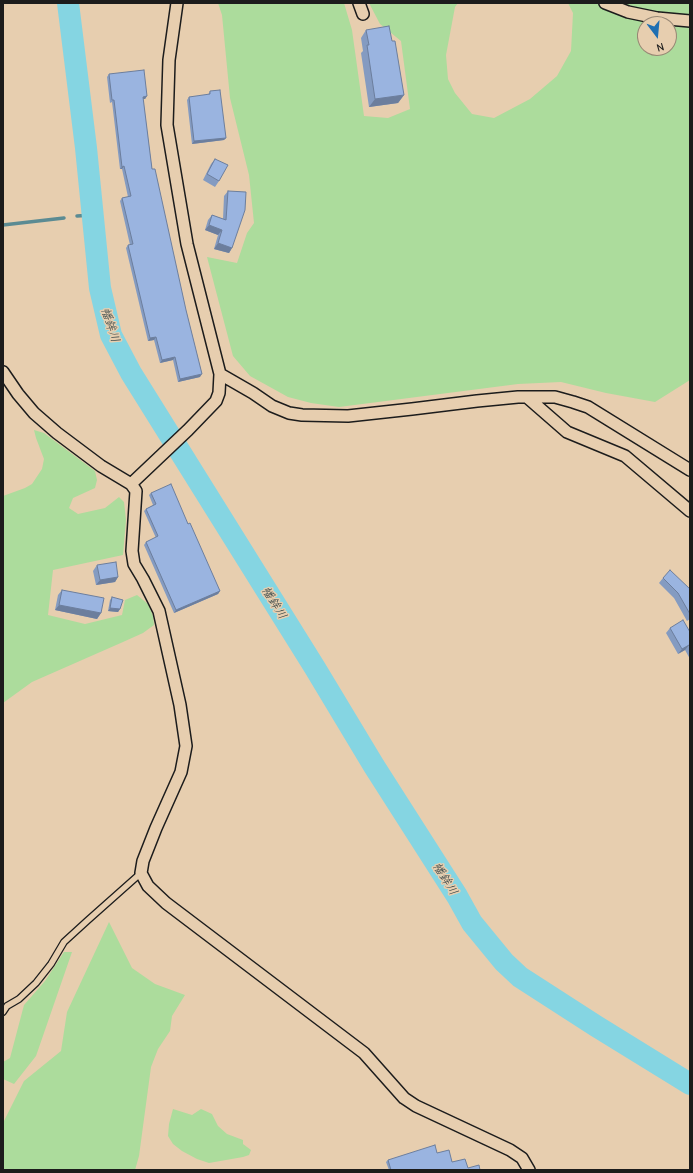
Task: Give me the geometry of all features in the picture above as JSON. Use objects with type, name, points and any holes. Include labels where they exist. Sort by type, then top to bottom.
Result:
[{"type":"street","points":[[131,484],[188,430],[216,401],[219,393],[220,374],[187,244],[167,124],[169,60],[177,3]]},
{"type":"street","points":[[359,3],[363,14]]},
{"type":"street","points":[[605,3],[628,12],[657,18],[690,21]]},
{"type":"street","points":[[3,372],[18,394],[34,413],[57,433],[102,466],[131,484],[136,491],[132,551],[134,564],[159,611],[180,705],[186,746],[181,772],[150,841],[143,861],[141,873],[148,886],[166,904],[364,1053],[404,1098],[416,1106],[510,1150],[522,1158],[529,1170]]},
{"type":"street","points":[[220,374],[253,392],[272,406],[289,413],[323,417],[412,410],[518,397],[556,397],[588,407],[690,470]]},
{"type":"street","points":[[528,398],[567,432],[625,456],[690,511]]},
{"type":"lane","points":[[3,1012],[7,1006],[19,999],[36,983],[51,964],[64,942],[141,873]]},
{"type":"green space","points":[[218,3],[344,3],[352,30],[364,116],[388,118],[410,109],[401,41],[380,24],[369,3],[458,3],[455,7],[446,55],[448,79],[455,93],[472,114],[494,118],[530,99],[557,76],[571,51],[573,13],[568,3],[690,3],[690,380],[655,402],[606,393],[561,382],[518,384],[339,407],[311,403],[288,397],[250,376],[233,356],[207,257],[237,263],[247,233],[254,223],[249,175],[230,98],[222,15]]},
{"type":"green space","points":[[34,430],[44,433],[95,471],[97,480],[95,488],[73,498],[69,508],[78,514],[105,508],[119,497],[124,502],[126,520],[123,555],[53,570],[48,615],[85,624],[122,615],[125,600],[137,595],[148,604],[153,616],[154,625],[143,633],[32,682],[3,703],[3,496],[32,484],[42,469],[44,459]]},
{"type":"green space","points":[[109,922],[132,968],[155,984],[185,995],[172,1016],[170,1031],[158,1049],[151,1067],[139,1156],[135,1170],[3,1170],[3,1123],[24,1081],[61,1051],[67,1012]]},
{"type":"green space","points":[[64,952],[72,952],[36,1056],[14,1084],[3,1079],[3,1062],[10,1058],[24,1005],[45,981]]},
{"type":"green space","points":[[173,1109],[192,1115],[201,1109],[212,1114],[218,1126],[227,1134],[243,1140],[243,1144],[251,1150],[249,1155],[209,1163],[197,1159],[182,1151],[173,1144],[168,1136],[169,1124]]},
{"type":"building","points":[[389,26],[392,41],[395,41],[404,95],[375,99],[366,30]]},
{"type":"building","points":[[144,70],[147,96],[143,97],[152,169],[155,169],[186,310],[202,374],[180,379],[175,357],[162,360],[156,337],[150,338],[128,245],[133,244],[122,198],[131,196],[124,166],[122,167],[114,100],[112,100],[109,74]]},
{"type":"building","points":[[220,90],[226,138],[194,141],[189,97],[210,94],[210,91]]},
{"type":"building","points":[[215,159],[228,165],[219,181],[207,174]]},
{"type":"building","points":[[228,191],[246,192],[245,210],[232,248],[218,243],[222,230],[209,225],[212,215],[226,220]]},
{"type":"building","points":[[171,484],[220,591],[176,610],[146,542],[158,536],[146,509],[156,504],[151,493]]},
{"type":"building","points":[[116,562],[118,577],[100,580],[97,565]]},
{"type":"building","points":[[670,570],[690,589],[690,614],[678,593],[663,578]]},
{"type":"building","points":[[62,590],[104,598],[101,613],[59,605]]},
{"type":"building","points":[[112,597],[123,600],[120,609],[110,608]]},
{"type":"building","points":[[683,620],[690,632],[690,647],[689,645],[682,649],[670,628]]},
{"type":"building","points":[[435,1145],[437,1153],[449,1150],[452,1162],[465,1159],[468,1168],[479,1165],[480,1170],[391,1170],[388,1160]]},
{"type":"waterway","name":"幡鉾川","points":[[68,3],[86,148],[100,288],[111,335],[131,373],[315,668],[374,766],[457,896],[472,923],[504,962],[520,977],[690,1084]]},
{"type":"waterway","points":[[77,216],[92,215]]},
{"type":"waterway","points":[[3,225],[64,218]]}]
